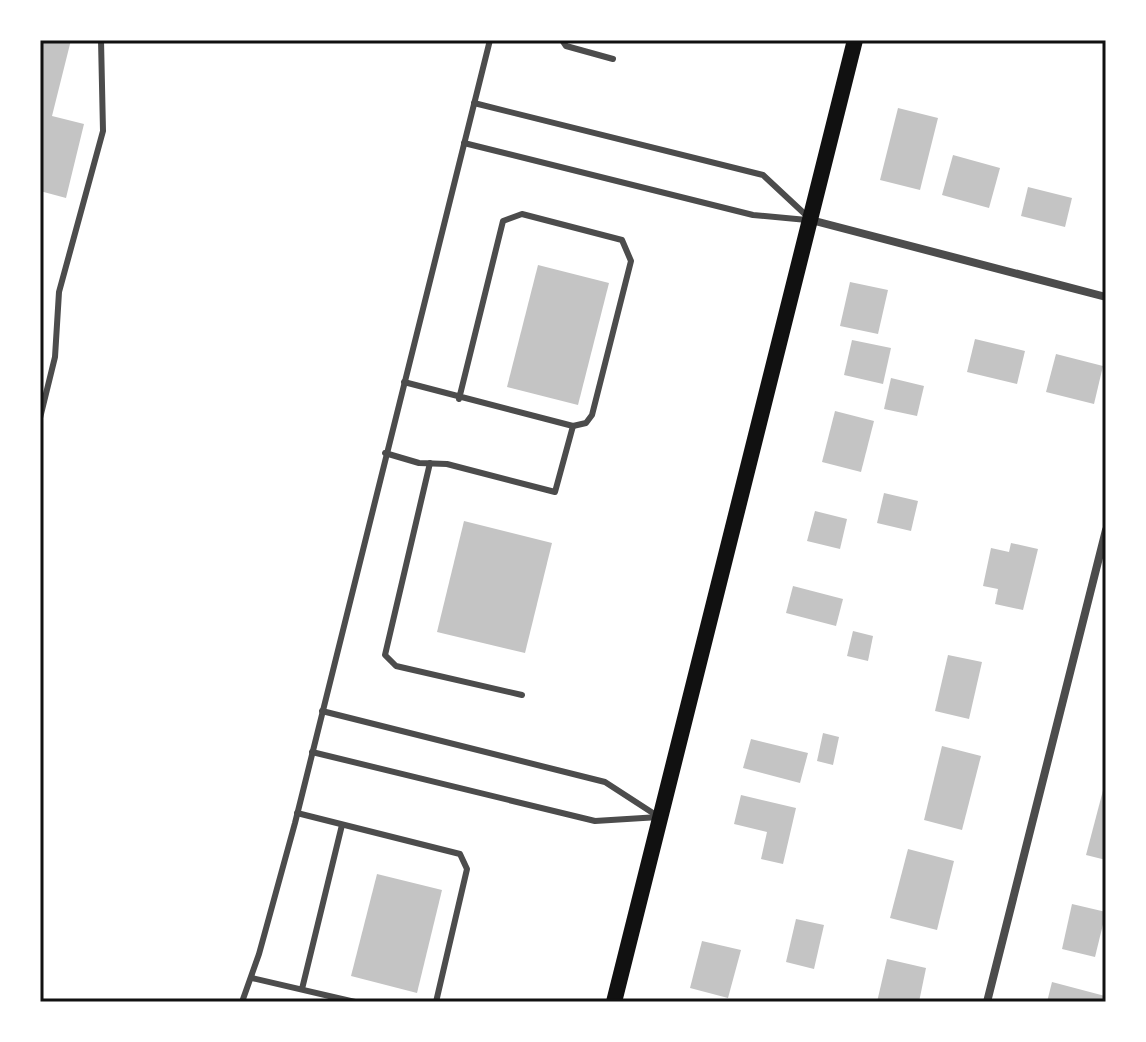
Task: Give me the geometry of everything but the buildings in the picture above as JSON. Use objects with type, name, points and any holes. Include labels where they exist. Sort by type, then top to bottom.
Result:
[{"type":"main road","points":[[614,1002],[855,40]]},
{"type":"street","points":[[811,220],[1106,297]]},
{"type":"street","points":[[987,1002],[1106,530]]},
{"type":"lane","points":[[40,418],[55,357],[59,292],[103,131],[101,40]]},
{"type":"lane","points":[[242,1002],[252,978],[297,813],[490,40]]},
{"type":"lane","points":[[562,40],[566,46],[613,59]]},
{"type":"lane","points":[[474,103],[763,175],[811,220]]},
{"type":"lane","points":[[464,143],[753,215],[811,220]]},
{"type":"lane","points":[[404,382],[459,399],[573,426],[586,423],[592,415],[631,261],[622,240],[522,214],[503,221],[459,399]]},
{"type":"lane","points":[[385,453],[555,492],[573,426]]},
{"type":"lane","points":[[430,463],[385,655],[396,666],[522,695]]},
{"type":"lane","points":[[322,711],[605,782],[659,817]]},
{"type":"lane","points":[[312,752],[595,821],[659,817]]},
{"type":"lane","points":[[297,813],[460,854],[467,869],[436,1002]]},
{"type":"lane","points":[[302,989],[342,825]]},
{"type":"lane","points":[[252,978],[355,1002]]}]
